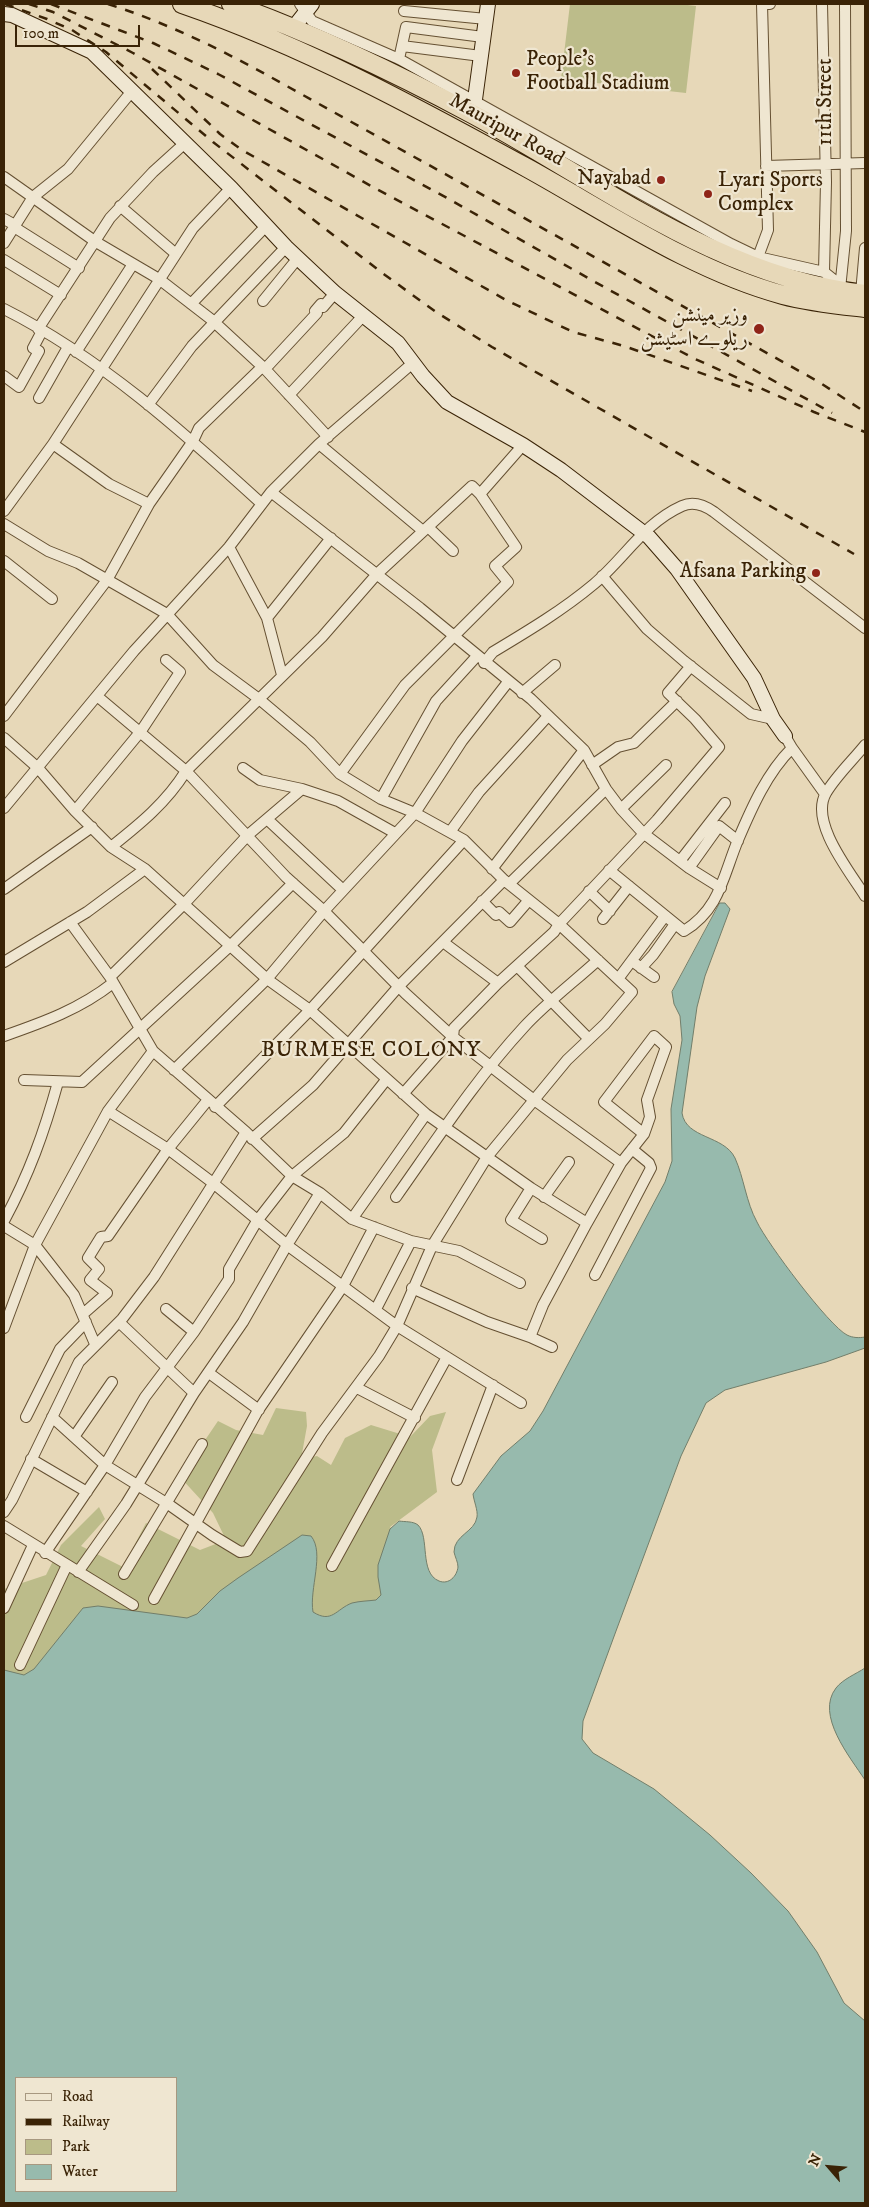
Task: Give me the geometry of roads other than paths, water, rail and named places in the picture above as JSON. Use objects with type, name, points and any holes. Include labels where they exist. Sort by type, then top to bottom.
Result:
[{"type":"highway","name":"Mauripur Road","points":[[182,4],[267,36],[356,76],[552,182],[673,251],[728,275],[783,295],[864,298]]},
{"type":"highway","name":"Mauripur Road","points":[[231,4],[294,27],[474,108],[568,171],[731,259],[786,278],[840,289],[864,298]]},
{"type":"street","points":[[474,108],[488,4]]},
{"type":"street","points":[[758,256],[768,230],[762,4],[770,4]]},
{"type":"street","points":[[822,4],[826,164],[824,272]]},
{"type":"street","name":"11th Street","points":[[840,289],[846,231],[845,4]]},
{"type":"street","points":[[294,27],[306,6]]},
{"type":"street","points":[[306,6],[312,20],[399,59],[474,108],[731,244],[758,256],[824,272],[834,280],[840,289]]},
{"type":"street","points":[[404,11],[486,19]]},
{"type":"street","points":[[4,14],[12,15],[92,52],[230,188],[286,247],[335,293],[398,343],[423,376],[447,402],[523,445],[561,470],[643,533],[677,569],[754,678],[773,719],[825,794]]},
{"type":"street","points":[[399,59],[406,27],[483,37]]},
{"type":"street","points":[[402,46],[481,56]]},
{"type":"street","points":[[4,243],[32,197],[68,169],[132,91]]},
{"type":"street","points":[[4,376],[19,387],[39,351],[33,348],[40,330],[120,206],[185,143]]},
{"type":"street","points":[[766,166],[865,163]]},
{"type":"street","points":[[4,177],[96,242],[159,279],[216,323],[263,368],[328,437]]},
{"type":"street","points":[[4,511],[53,444],[193,228],[230,188]]},
{"type":"street","points":[[120,206],[176,254]]},
{"type":"street","points":[[4,219],[79,268]]},
{"type":"street","points":[[191,304],[266,226]]},
{"type":"street","points":[[148,405],[192,346],[216,323],[286,247]]},
{"type":"street","points":[[864,298],[865,248]]},
{"type":"street","points":[[263,301],[298,258]]},
{"type":"street","points":[[4,260],[61,295]]},
{"type":"street","points":[[39,398],[133,264]]},
{"type":"street","points":[[4,716],[107,580],[148,504],[193,441],[199,428],[263,368],[317,314],[315,311],[321,304],[323,307],[335,293]]},
{"type":"street","points":[[4,309],[102,368],[193,441],[262,504]]},
{"type":"street","points":[[289,395],[363,316]]},
{"type":"street","points":[[4,808],[167,614],[229,547],[271,492],[319,444],[414,362]]},
{"type":"street","points":[[53,444],[109,484],[148,504]]},
{"type":"street","points":[[319,444],[453,551]]},
{"type":"street","points":[[480,494],[523,445]]},
{"type":"street","points":[[111,847],[154,812],[175,789],[186,771],[322,637],[377,574],[472,486],[480,494],[516,547],[494,566],[508,582],[405,685],[340,774]]},
{"type":"street","points":[[271,492],[377,574],[522,693],[584,750],[606,789],[621,809],[644,833],[689,868],[721,888]]},
{"type":"street","points":[[381,799],[436,702],[481,659],[562,608],[602,576],[643,533],[670,512],[683,506],[692,504],[706,506],[865,628]]},
{"type":"street","points":[[4,524],[48,551],[78,563],[167,614],[212,665],[260,699],[310,742],[340,774],[381,799],[415,813],[464,840],[492,869],[559,924],[632,992],[605,1024],[588,1038],[567,1060],[487,1157],[432,1246],[397,1326],[358,1388],[322,1433],[247,1551],[240,1552],[105,1464],[52,1416]]},
{"type":"street","points":[[267,618],[331,538]]},
{"type":"street","points":[[229,547],[267,618],[282,675]]},
{"type":"street","points":[[4,561],[52,599]]},
{"type":"street","points":[[602,576],[647,629],[691,666],[751,714],[773,719]]},
{"type":"street","points":[[75,811],[141,731],[180,672],[166,660]]},
{"type":"street","points":[[522,693],[555,665]]},
{"type":"street","points":[[403,1094],[453,1037],[454,1028],[554,932],[589,891],[693,780],[719,747],[696,719],[668,693],[691,666]]},
{"type":"street","points":[[174,1070],[267,979],[324,911],[415,813],[451,756],[508,682]]},
{"type":"street","points":[[97,696],[141,731],[186,771],[293,884],[324,911],[453,1037],[534,1100],[621,1163]]},
{"type":"street","points":[[592,765],[618,746],[634,743],[677,701]]},
{"type":"street","points":[[450,832],[478,792],[548,716]]},
{"type":"street","points":[[4,738],[38,768],[75,811],[111,847],[144,869],[267,979],[310,1010],[386,1080],[444,1129],[544,1197],[587,1223]]},
{"type":"street","points":[[865,745],[825,794],[823,807],[824,825],[834,848],[865,896]]},
{"type":"street","points":[[609,870],[684,931],[695,924],[706,913],[721,888],[738,841],[770,774],[792,748]]},
{"type":"street","points":[[492,869],[584,750]]},
{"type":"street","points":[[621,809],[666,765]]},
{"type":"street","points":[[243,768],[260,780],[302,789],[338,801],[395,833]]},
{"type":"street","points":[[4,1036],[56,1018],[98,995],[248,835],[302,789]]},
{"type":"street","points":[[4,1512],[12,1500],[79,1362],[118,1322],[154,1277],[213,1183],[249,1136],[313,1085],[399,986],[482,901],[507,882],[606,789]]},
{"type":"street","points":[[680,861],[725,803]]},
{"type":"street","points":[[267,819],[343,890]]},
{"type":"street","points":[[689,868],[719,826],[738,841]]},
{"type":"street","points":[[4,889],[92,827]]},
{"type":"street","points":[[26,1417],[60,1349],[107,1293],[90,1280],[99,1269],[88,1258],[100,1237],[108,1236],[168,1149],[211,1104],[310,1010],[464,840]]},
{"type":"street","points":[[4,962],[87,912],[144,869]]},
{"type":"street","points":[[24,1080],[82,1082],[140,1027],[231,946],[293,884]]},
{"type":"street","points":[[589,891],[606,915],[629,886]]},
{"type":"street","points":[[482,901],[496,914],[499,912],[510,922],[529,900]]},
{"type":"street","points":[[618,979],[665,916]]},
{"type":"street","points":[[70,922],[112,980],[153,1051],[292,1176],[320,1193],[352,1219],[411,1241],[459,1252],[520,1283]]},
{"type":"street","points":[[641,968],[653,956],[675,924]]},
{"type":"street","points":[[443,942],[498,984]]},
{"type":"street","points":[[396,1197],[490,1066],[525,1025],[598,960]]},
{"type":"street","points":[[632,960],[654,977]]},
{"type":"street","points":[[518,967],[588,1038]]},
{"type":"street","points":[[530,1337],[543,1305],[587,1223],[621,1163],[644,1134],[650,1117],[647,1100],[666,1047],[654,1036],[604,1102],[644,1134]]},
{"type":"street","points":[[4,1328],[35,1245],[108,1111],[153,1051]]},
{"type":"street","points":[[45,1553],[105,1464],[145,1397],[194,1332],[229,1279],[229,1269],[256,1221],[292,1176],[344,1133],[386,1080]]},
{"type":"street","points":[[4,1221],[26,1179],[48,1121],[58,1082]]},
{"type":"street","points":[[108,1111],[168,1149],[213,1183],[256,1221],[397,1326],[521,1402]]},
{"type":"street","points":[[352,1219],[426,1114]]},
{"type":"street","points":[[595,1275],[651,1168],[650,1164],[632,1149]]},
{"type":"street","points":[[544,1197],[569,1162]]},
{"type":"street","points":[[531,1188],[511,1220],[542,1238]]},
{"type":"street","points":[[78,1572],[137,1485],[194,1393],[243,1322],[287,1244],[320,1193]]},
{"type":"street","points":[[4,1226],[35,1245],[74,1295],[95,1344]]},
{"type":"street","points":[[154,1599],[259,1410],[343,1286],[374,1227]]},
{"type":"street","points":[[376,1309],[411,1241]]},
{"type":"street","points":[[412,1288],[487,1322],[552,1347]]},
{"type":"street","points":[[166,1309],[194,1332]]},
{"type":"street","points":[[118,1322],[194,1393]]},
{"type":"street","points":[[332,1566],[448,1357]]},
{"type":"street","points":[[209,1373],[259,1410]]},
{"type":"street","points":[[74,1437],[112,1382]]},
{"type":"street","points":[[457,1480],[493,1385]]},
{"type":"street","points":[[358,1388],[415,1418]]},
{"type":"street","points":[[124,1574],[168,1504],[202,1444]]},
{"type":"street","points":[[31,1459],[87,1492]]},
{"type":"street","points":[[4,1526],[45,1553],[133,1605]]},
{"type":"street","points":[[4,1608],[33,1545]]},
{"type":"street","points":[[20,1665],[67,1565]]},
{"type":"water","points":[[720,903],[725,903],[730,909],[705,976],[697,1007],[682,1113],[690,1128],[723,1145],[730,1151],[738,1166],[753,1214],[763,1233],[813,1301],[847,1335],[858,1338],[865,1337],[865,1348],[826,1362],[725,1390],[706,1403],[681,1456],[616,1631],[583,1721],[582,1739],[593,1753],[654,1789],[710,1835],[751,1873],[788,1911],[817,1952],[844,2003],[865,2021],[865,2203],[4,2203],[4,1670],[24,1675],[34,1669],[83,1608],[98,1606],[187,1618],[197,1614],[220,1591],[302,1535],[311,1536],[317,1552],[312,1603],[313,1612],[319,1615],[329,1616],[352,1603],[376,1600],[381,1595],[378,1565],[390,1529],[399,1521],[416,1524],[422,1531],[427,1563],[433,1577],[443,1582],[452,1579],[458,1567],[454,1552],[457,1541],[473,1526],[477,1517],[473,1494],[501,1456],[530,1431],[543,1411],[665,1182],[672,1161],[671,1109],[682,1040],[680,1016],[674,1004],[672,992]]},
{"type":"water","points":[[865,1668],[865,1780],[837,1735],[830,1711],[831,1699],[836,1688],[846,1679]]},
{"type":"railway","points":[[5,4],[72,30],[106,52],[213,142],[436,312],[492,347],[854,554]]},
{"type":"railway","points":[[29,4],[53,12],[133,53],[371,186],[693,358],[814,412],[865,432]]},
{"type":"railway","points":[[51,4],[153,43],[218,74],[447,198],[832,413]]},
{"type":"railway","points":[[108,4],[169,27],[248,65],[819,382],[865,412]]},
{"type":"railway","points":[[152,69],[220,134],[242,150],[506,300],[573,332],[624,346],[752,391]]},
{"type":"place","name":"People's Football Stadium","points":[[516,73]]},
{"type":"place","name":"Nayabad","points":[[661,180]]},
{"type":"place","name":"Lyari Sports Complex","points":[[708,194]]},
{"type":"place","name":"وزیر مینشن ریلوے اسٹیشن","points":[[759,329]]},
{"type":"place","name":"Afsana Parking","points":[[816,573]]},
{"type":"district","name":"BURMESE COLONY","points":[[371,1051]]}]
